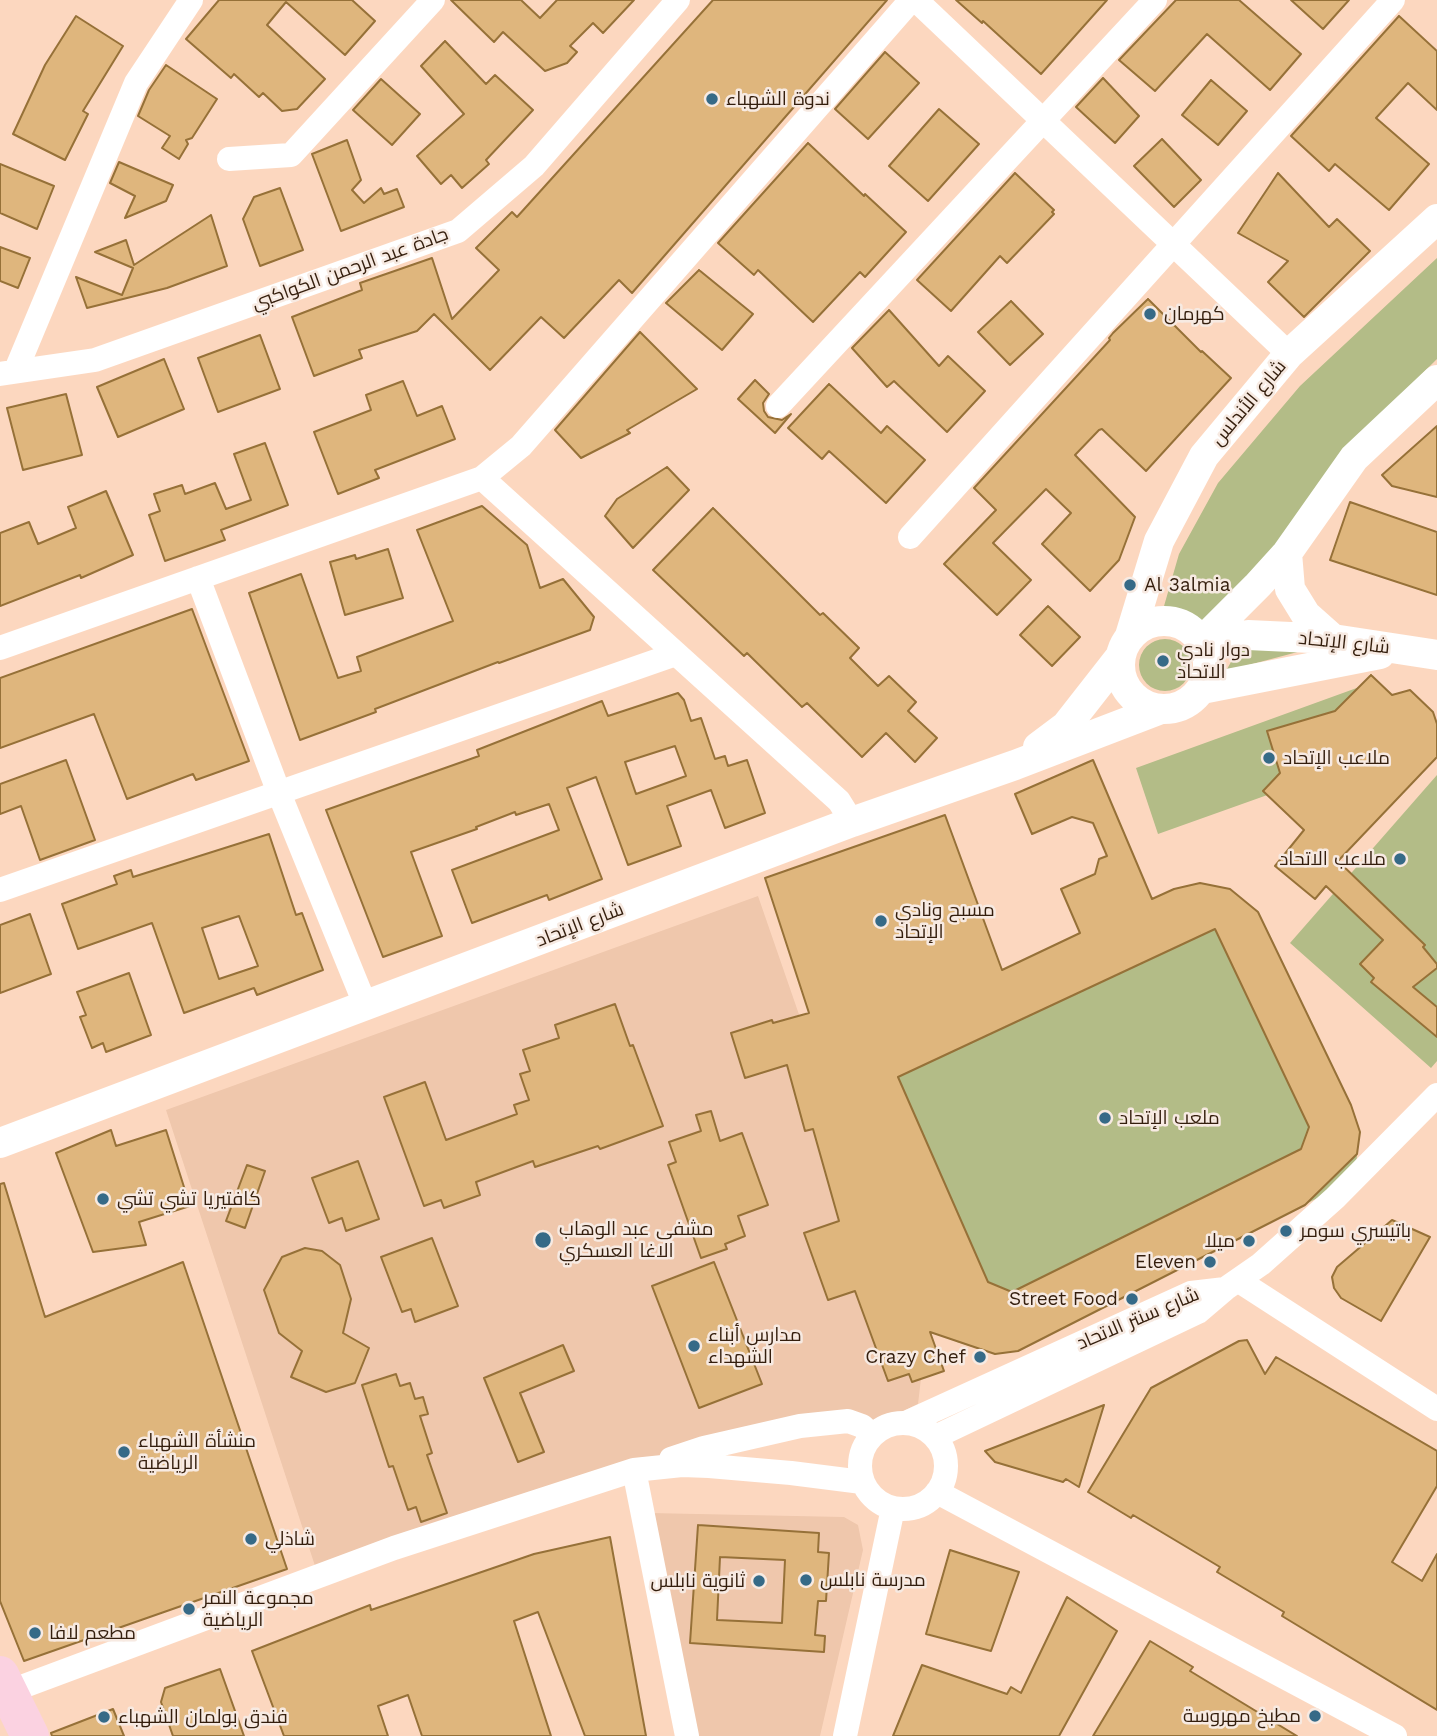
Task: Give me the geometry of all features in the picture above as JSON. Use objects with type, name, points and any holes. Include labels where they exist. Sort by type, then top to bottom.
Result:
[{"type":"main road","points":[[4,1683],[30,1736]]},
{"type":"street","name":"جادة عبد الرحمن الكواكبي","points":[[8,372],[136,83],[191,0]]},
{"type":"street","points":[[229,159],[291,155],[433,0]]},
{"type":"street","name":"جادة عبد الرحمن الكواكبي","points":[[8,372],[94,359],[458,231],[534,166],[678,0]]},
{"type":"street","points":[[0,648],[482,478],[521,446],[914,0],[1289,354]]},
{"type":"street","points":[[778,406],[1155,0]]},
{"type":"street","points":[[910,537],[1393,0]]},
{"type":"street","name":"شارع الأندلس","points":[[1015,765],[1066,726],[1125,646],[1159,541],[1205,456],[1289,354],[1437,219]]},
{"type":"street","points":[[1202,641],[1287,553],[1354,458],[1437,380]]},
{"type":"street","points":[[482,478],[839,801],[852,822]]},
{"type":"street","points":[[1287,553],[1290,589],[1306,615],[1333,639]]},
{"type":"street","points":[[198,579],[279,793],[360,992],[369,1005]]},
{"type":"street","points":[[1167,621],[1181,624],[1193,631],[1202,641],[1208,655],[1209,670],[1196,697],[1183,706],[1161,709],[1142,704],[1131,696],[1120,671],[1125,646],[1141,627],[1167,621]]},
{"type":"street","name":"شارع الإتحاد","points":[[1202,641],[1248,635],[1333,639],[1405,649]]},
{"type":"street","points":[[1405,649],[1437,654]]},
{"type":"street","name":"شارع الإتحاد","points":[[1202,689],[1405,649]]},
{"type":"street","points":[[0,890],[676,654]]},
{"type":"street","name":"شارع الإتحاد","points":[[0,1143],[852,822],[1015,765],[1161,709]]},
{"type":"street","points":[[1437,1095],[1335,1198],[1261,1264],[1232,1285],[1437,1409]]},
{"type":"street","name":"شارع سنتر الاتحاد","points":[[908,1422],[1191,1293],[1232,1285]]},
{"type":"street","name":"شارع سنتر الاتحاد","points":[[935,1437],[1198,1312],[1232,1285]]},
{"type":"street","points":[[4,1683],[394,1548],[704,1448],[800,1426],[848,1421],[862,1426],[872,1434]]},
{"type":"street","points":[[908,1422],[927,1430],[935,1437],[945,1458],[946,1470],[937,1492],[918,1507],[893,1508],[880,1503],[869,1494],[859,1470],[860,1457],[872,1434],[894,1423],[908,1422]]},
{"type":"street","points":[[641,1469],[682,1465],[709,1466],[791,1472],[862,1482]]},
{"type":"street","points":[[641,1469],[687,1736]]},
{"type":"street","points":[[937,1492],[1395,1736]]},
{"type":"street","points":[[845,1736],[893,1508]]},
{"type":"shaded area","name":"مشفى عبد الوهاب الاغا العسكري","points":[[758,896],[922,1370],[918,1404],[875,1425],[688,1452],[317,1572],[166,1110]]},
{"type":"shaded area","points":[[649,1513],[844,1517],[858,1525],[863,1550],[820,1736],[696,1736]]},
{"type":"green space","points":[[1437,258],[1437,359],[1337,458],[1252,578],[1203,626],[1181,615],[1162,613],[1179,554],[1218,483],[1300,386]]},
{"type":"green space","points":[[1165,639],[1175,641],[1183,647],[1189,655],[1189,675],[1183,683],[1175,689],[1165,691],[1155,689],[1147,683],[1141,675],[1139,665],[1141,655],[1147,647],[1155,641]]},
{"type":"green space","points":[[1242,642],[1324,645],[1226,671]]},
{"type":"green space","name":"ملاعب الإتحاد","points":[[1376,681],[1402,747],[1158,834],[1136,768]]},
{"type":"green space","name":"ملاعب الاتحاد","points":[[1437,775],[1437,1061],[1431,1068],[1290,943]]},
{"type":"green space","name":"ملعب الإتحاد","points":[[1200,883],[1230,889],[1258,911],[1351,1105],[1360,1132],[1356,1164],[1345,1184],[1018,1351],[995,1354],[957,1342],[939,1326],[864,1035],[1174,889]]},
{"type":"building","points":[[219,0],[352,0],[375,21],[345,55],[286,2],[267,25],[325,79],[297,109],[282,111],[263,93],[259,97],[234,74],[231,78],[186,39]]},
{"type":"building","points":[[451,0],[521,0],[540,18],[557,0],[634,0],[603,33],[593,23],[570,46],[577,52],[567,63],[545,71],[503,32],[494,42]]},
{"type":"building","name":"ندوة الشهباء","points":[[713,0],[887,0],[632,293],[619,280],[564,338],[541,317],[490,370],[434,314],[417,331],[359,350],[362,358],[314,376],[292,317],[362,290],[360,283],[432,258],[452,319],[499,270],[476,248],[512,212],[517,217]]},
{"type":"building","points":[[956,0],[1107,0],[1041,74]]},
{"type":"building","points":[[1176,0],[1239,0],[1301,54],[1270,90],[1207,34],[1155,91],[1119,60]]},
{"type":"building","points":[[1291,0],[1349,0],[1323,29]]},
{"type":"building","points":[[76,16],[123,46],[83,111],[88,114],[65,160],[13,134],[45,65]]},
{"type":"building","points":[[1399,16],[1437,51],[1437,110],[1408,83],[1376,118],[1429,164],[1389,210],[1335,164],[1329,171],[1291,136]]},
{"type":"building","points":[[445,41],[486,84],[495,75],[533,110],[486,160],[489,164],[462,188],[451,175],[441,184],[417,156],[464,114],[421,66]]},
{"type":"building","points":[[885,52],[919,83],[868,139],[835,109]]},
{"type":"building","points":[[166,65],[217,99],[192,138],[186,140],[188,144],[179,159],[162,148],[170,136],[138,116],[149,90]]},
{"type":"building","points":[[1103,78],[1139,116],[1115,143],[1076,107]]},
{"type":"building","points":[[381,79],[420,114],[392,145],[353,110]]},
{"type":"building","points":[[1211,80],[1247,111],[1218,145],[1182,115]]},
{"type":"building","points":[[939,109],[979,144],[928,201],[889,166]]},
{"type":"building","points":[[1162,139],[1201,180],[1174,207],[1134,166]]},
{"type":"building","points":[[347,140],[361,180],[352,190],[364,203],[381,188],[384,194],[397,189],[404,207],[341,231],[312,154]]},
{"type":"building","points":[[808,143],[906,232],[865,277],[860,272],[813,322],[758,270],[754,275],[718,243]]},
{"type":"building","points":[[119,162],[173,185],[166,201],[125,218],[135,196],[110,183]]},
{"type":"building","points":[[0,164],[54,186],[37,229],[0,213]]},
{"type":"building","points":[[1015,173],[1054,210],[1054,214],[1007,263],[1000,256],[951,311],[917,280]]},
{"type":"building","points":[[1278,173],[1329,227],[1337,219],[1370,251],[1304,317],[1268,282],[1288,261],[1238,233]]},
{"type":"building","points":[[280,188],[303,250],[260,266],[243,219],[254,197]]},
{"type":"building","points":[[211,215],[227,266],[167,288],[87,308],[76,277],[122,295],[133,268],[95,252],[126,240],[134,265]]},
{"type":"building","points":[[0,247],[30,258],[18,288],[0,281]]},
{"type":"building","points":[[699,270],[753,314],[722,350],[666,303]]},
{"type":"building","points":[[1148,299],[1231,378],[1146,471],[1102,429],[1099,430],[1075,455],[1135,517],[1119,560],[1090,591],[1042,544],[1071,513],[1046,489],[993,543],[1031,580],[997,615],[944,564],[996,510],[974,488],[1110,340],[1113,333]]},
{"type":"building","points":[[1011,301],[1043,334],[1010,365],[978,332]]},
{"type":"building","points":[[889,310],[939,366],[948,356],[985,391],[947,432],[894,381],[887,387],[852,348]]},
{"type":"building","points":[[640,332],[697,389],[627,430],[630,433],[581,458],[555,430]]},
{"type":"building","points":[[260,335],[280,389],[218,412],[198,358]]},
{"type":"building","points":[[164,359],[184,409],[118,437],[97,387]]},
{"type":"building","points":[[755,380],[769,394],[763,403],[768,417],[782,420],[791,414],[775,433],[738,399]]},
{"type":"building","points":[[403,381],[417,416],[442,406],[455,439],[375,470],[379,478],[338,494],[314,432],[371,410],[366,395]]},
{"type":"building","points":[[829,384],[881,433],[887,426],[925,460],[886,503],[829,451],[822,459],[788,428]]},
{"type":"building","points":[[66,394],[82,455],[23,470],[7,408]]},
{"type":"building","points":[[1437,426],[1437,497],[1392,486],[1382,475]]},
{"type":"building","points":[[265,443],[288,505],[221,530],[225,540],[165,561],[149,515],[160,511],[154,494],[182,485],[185,494],[215,483],[226,509],[251,500],[234,454]]},
{"type":"building","points":[[667,467],[689,490],[633,548],[605,516],[617,499]]},
{"type":"building","points":[[106,491],[133,555],[81,578],[80,575],[0,606],[0,533],[29,522],[38,544],[76,528],[68,507]]},
{"type":"building","points":[[1350,502],[1437,532],[1437,595],[1330,560]]},
{"type":"building","points":[[482,506],[527,545],[540,588],[563,579],[594,617],[590,630],[498,662],[300,740],[249,593],[301,574],[338,678],[361,671],[357,657],[453,621],[417,530]]},
{"type":"building","points":[[713,508],[820,615],[823,613],[859,648],[850,658],[878,686],[889,676],[916,702],[908,711],[937,738],[915,762],[886,733],[862,757],[807,703],[802,707],[747,653],[744,656],[653,570]]},
{"type":"building","points":[[388,549],[403,598],[345,615],[330,562],[355,555],[356,559]]},
{"type":"building","points":[[1048,606],[1080,637],[1052,666],[1020,635]]},
{"type":"building","points":[[192,609],[249,761],[196,780],[193,774],[127,799],[94,714],[0,748],[0,678]]},
{"type":"building","points":[[1371,675],[1392,695],[1410,690],[1433,712],[1437,724],[1437,757],[1338,861],[1425,945],[1423,947],[1437,964],[1437,968],[1413,987],[1437,1007],[1437,1037],[1371,982],[1374,978],[1360,964],[1383,940],[1326,886],[1315,899],[1275,866],[1304,830],[1263,791],[1280,773],[1267,731],[1335,711]]},
{"type":"building","points":[[678,693],[684,700],[691,721],[701,718],[715,759],[725,756],[728,766],[747,760],[765,813],[725,828],[711,790],[667,806],[681,846],[628,865],[596,777],[567,788],[602,879],[549,900],[547,895],[472,923],[452,870],[559,830],[549,804],[516,815],[515,812],[476,827],[477,829],[411,852],[442,936],[383,957],[326,810],[479,756],[477,750],[602,701],[608,716]],"holes":[[[675,746],[686,776],[636,794],[625,762]]]},
{"type":"building","points":[[66,760],[95,840],[40,860],[21,806],[0,814],[0,784]]},
{"type":"building","points":[[1093,760],[1152,899],[1174,889],[1200,883],[1230,889],[1258,912],[1351,1105],[1360,1132],[1357,1154],[1305,1205],[1018,1351],[995,1354],[930,1332],[944,1371],[912,1382],[909,1374],[888,1381],[855,1291],[828,1300],[804,1233],[839,1221],[813,1129],[805,1131],[787,1065],[745,1078],[731,1033],[772,1020],[773,1023],[809,1013],[765,878],[945,815],[1002,970],[1080,933],[1061,889],[1095,874],[1099,859],[1107,856],[1093,823],[1072,817],[1032,834],[1015,794]],"holes":[[[1215,929],[1309,1127],[1301,1149],[1012,1292],[988,1282],[898,1077]]]},
{"type":"building","points":[[269,834],[296,915],[302,913],[323,970],[257,995],[254,988],[184,1013],[152,923],[78,949],[62,904],[117,884],[114,876],[131,870],[133,877]],"holes":[[[239,916],[258,966],[219,979],[202,928]]]},
{"type":"building","points":[[30,914],[51,974],[0,993],[0,925]]},
{"type":"building","points":[[129,973],[151,1035],[106,1052],[103,1043],[92,1048],[80,1017],[86,1015],[77,992]]},
{"type":"building","points":[[615,1004],[663,1126],[600,1149],[598,1146],[535,1167],[533,1161],[476,1182],[480,1195],[444,1208],[441,1200],[424,1206],[384,1097],[425,1082],[446,1140],[517,1114],[514,1105],[529,1100],[520,1074],[530,1071],[523,1050],[559,1038],[555,1025]]},
{"type":"building","points":[[711,1111],[720,1141],[742,1133],[768,1205],[738,1216],[745,1236],[725,1244],[727,1249],[701,1258],[668,1165],[676,1162],[669,1142],[701,1131],[696,1115]]},
{"type":"building","name":"كافتيريا تشي تشي","points":[[111,1130],[116,1146],[166,1130],[190,1206],[139,1222],[146,1245],[93,1252],[56,1153]]},
{"type":"building","points":[[358,1161],[379,1219],[346,1231],[342,1218],[329,1223],[312,1178]]},
{"type":"building","points":[[247,1165],[265,1171],[245,1228],[226,1221]]},
{"type":"building","name":"منشأة الشهباء الرياضية","points":[[4,1183],[45,1317],[183,1262],[287,1569],[24,1661],[0,1601],[0,1184]]},
{"type":"building","points":[[1392,1220],[1430,1237],[1381,1321],[1341,1298],[1334,1288],[1332,1277],[1337,1267]]},
{"type":"building","points":[[432,1238],[458,1306],[415,1322],[411,1309],[402,1312],[381,1257]]},
{"type":"building","points":[[305,1248],[322,1251],[340,1265],[351,1299],[343,1333],[369,1348],[355,1383],[326,1392],[291,1377],[302,1351],[279,1333],[264,1290],[282,1257]]},
{"type":"building","points":[[714,1262],[762,1384],[699,1408],[652,1286]]},
{"type":"building","points":[[1247,1340],[1265,1374],[1276,1357],[1437,1451],[1437,1486],[1392,1562],[1422,1581],[1437,1554],[1437,1710],[1282,1616],[1284,1612],[1217,1572],[1220,1567],[1133,1515],[1131,1518],[1088,1492],[1151,1388],[1239,1341]]},
{"type":"building","points":[[563,1345],[574,1371],[520,1393],[544,1452],[518,1462],[484,1378]]},
{"type":"building","points":[[396,1374],[400,1386],[410,1383],[415,1399],[423,1397],[428,1414],[420,1416],[432,1453],[427,1455],[447,1513],[421,1522],[416,1507],[408,1510],[393,1466],[389,1467],[362,1385]]},
{"type":"building","points":[[1104,1405],[1079,1487],[1066,1479],[1063,1482],[995,1462],[985,1451]]},
{"type":"building","name":"مدرسة نابلس","points":[[698,1525],[819,1533],[818,1552],[829,1553],[826,1601],[818,1601],[815,1635],[825,1636],[824,1652],[690,1643]],"holes":[[[720,1557],[785,1560],[782,1623],[717,1620]]]},
{"type":"building","points":[[610,1537],[646,1736],[585,1736],[538,1612],[514,1621],[551,1736],[422,1736],[408,1695],[378,1706],[388,1736],[284,1736],[252,1651],[370,1605],[371,1610],[534,1554]]},
{"type":"building","points":[[950,1550],[1019,1572],[991,1651],[926,1634]]},
{"type":"building","points":[[1067,1597],[1117,1631],[1059,1736],[893,1736],[922,1665],[1007,1694],[1011,1687],[1021,1693]]},
{"type":"building","points":[[1150,1641],[1193,1667],[1190,1671],[1297,1736],[1093,1736]]},
{"type":"building","points":[[220,1669],[244,1736],[173,1736],[161,1702],[165,1688]]},
{"type":"building","name":"فندق بولمان الشهباء","points":[[113,1709],[124,1736],[52,1736],[51,1733]]},
{"type":"place","name":"ندوة الشهباء","points":[[712,99]]},
{"type":"place","name":"كهرمان","points":[[1150,314]]},
{"type":"place","name":"Al 3almia","points":[[1130,585]]},
{"type":"place","name":"دوار نادي الاتحاد","points":[[1163,661]]},
{"type":"place","name":"ملاعب الإتحاد","points":[[1269,758]]},
{"type":"place","name":"ملاعب الاتحاد","points":[[1400,859]]},
{"type":"place","name":"مسبح ونادي الإتحاد","points":[[881,921]]},
{"type":"place","name":"ملعب الإتحاد","points":[[1105,1118]]},
{"type":"place","name":"كافتيريا تشي تشي","points":[[103,1199]]},
{"type":"place","name":"باتيسري سومر","points":[[1286,1231]]},
{"type":"place","name":"مشفى عبد الوهاب الاغا العسكري","points":[[543,1240]]},
{"type":"place","name":"ميلا","points":[[1249,1241]]},
{"type":"place","name":"Eleven","points":[[1210,1262]]},
{"type":"place","name":"Street Food","points":[[1132,1299]]},
{"type":"place","name":"مدارس أبناء الشهداء","points":[[694,1346]]},
{"type":"place","name":"Crazy Chef","points":[[980,1357]]},
{"type":"place","name":"منشأة الشهباء الرياضية","points":[[124,1452]]},
{"type":"place","name":"شاذلي","points":[[251,1539]]},
{"type":"place","name":"مدرسة نابلس","points":[[806,1580]]},
{"type":"place","name":"ثانوية نابلس","points":[[759,1581]]},
{"type":"place","name":"مجموعة النمر الرياضية","points":[[189,1609]]},
{"type":"place","name":"مطعم لافا","points":[[35,1633]]},
{"type":"place","name":"مطبخ مهروسة","points":[[1315,1716]]},
{"type":"place","name":"فندق بولمان الشهباء","points":[[104,1717]]}]
